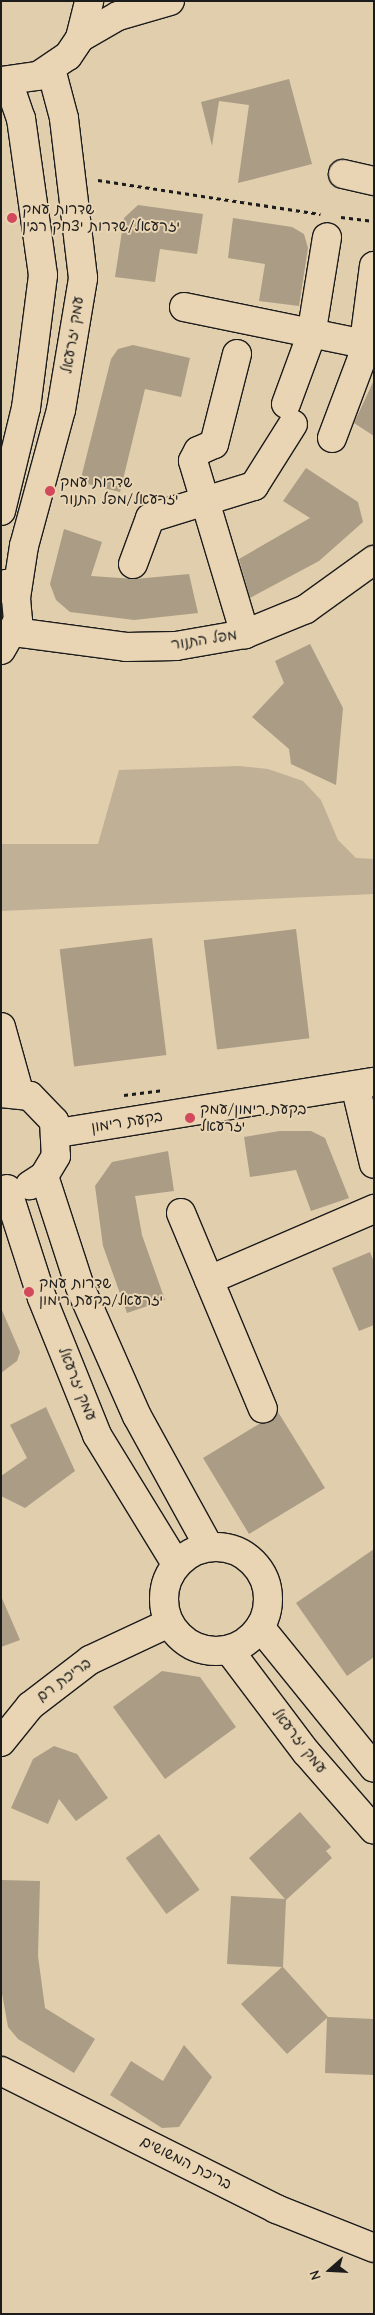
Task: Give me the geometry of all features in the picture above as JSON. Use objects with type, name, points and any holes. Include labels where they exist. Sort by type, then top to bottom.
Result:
[{"type":"main road","points":[[80,38],[90,1]]},
{"type":"main road","points":[[1,511],[26,408],[43,275],[21,119],[5,81],[51,69],[80,38],[118,16],[170,1]]},
{"type":"main road","name":"עמק יזרעאל","points":[[8,641],[8,588],[24,546],[61,410],[82,278],[64,118],[51,69]]},
{"type":"main road","points":[[343,174],[374,181]]},
{"type":"main road","points":[[133,564],[150,518],[205,503],[254,486],[290,414],[311,336],[329,223]]},
{"type":"main road","points":[[332,438],[369,345],[374,266]]},
{"type":"main road","points":[[184,307],[311,336],[369,345]]},
{"type":"main road","points":[[237,354],[214,444],[198,450],[193,461],[245,634]]},
{"type":"main road","name":"מפל התנור","points":[[8,641],[126,647],[176,646],[245,634],[306,609],[374,560]]},
{"type":"main road","points":[[1,1027],[10,1093],[48,1111],[58,1133],[56,1156],[44,1176],[27,1186],[4,1189]]},
{"type":"main road","points":[[365,1083],[374,1164]]},
{"type":"main road","name":"בקעת רימון","points":[[58,1133],[365,1083]]},
{"type":"main road","points":[[44,1176],[80,1287],[130,1399],[209,1547]]},
{"type":"main road","name":"עמק יזרעאל","points":[[4,1189],[42,1298],[98,1435],[176,1564]]},
{"type":"main road","points":[[209,1280],[374,1209]]},
{"type":"main road","points":[[181,1213],[263,1409]]},
{"type":"main road","points":[[209,1547],[238,1551],[260,1570],[268,1598],[260,1627],[247,1641],[229,1650],[201,1650],[188,1644],[169,1623],[163,1592],[176,1564],[209,1547]]},
{"type":"main road","name":"בריכת רם","points":[[1,1742],[30,1706],[90,1660],[169,1623]]},
{"type":"main road","points":[[260,1627],[374,1768]]},
{"type":"main road","name":"עמק יזרעאל","points":[[229,1650],[306,1752],[374,1830]]},
{"type":"main road","name":"בריכת המשושים","points":[[1,2071],[276,2209],[374,2248]]},
{"type":"path","points":[[98,180],[329,223],[374,221]]},
{"type":"shaded area","points":[[239,766],[268,769],[303,781],[321,800],[338,840],[356,858],[374,859],[374,894],[1,911],[1,844],[98,844],[119,770]]},
{"type":"building","points":[[289,79],[312,164],[238,183],[249,105],[219,101],[212,146],[201,102]]},
{"type":"building","points":[[138,205],[203,214],[197,254],[160,249],[155,282],[115,277],[124,218]]},
{"type":"building","points":[[233,218],[292,227],[304,234],[308,248],[299,306],[259,301],[265,264],[228,258]]},
{"type":"building","points":[[133,345],[190,358],[181,397],[145,389],[120,492],[80,482],[111,359],[118,349]]},
{"type":"building","points":[[374,380],[374,436],[354,423]]},
{"type":"building","points":[[306,468],[358,502],[363,522],[319,561],[250,598],[239,559],[310,518],[283,501]]},
{"type":"building","points":[[64,529],[102,542],[91,576],[135,579],[189,574],[198,613],[134,620],[70,612],[56,600],[50,584]]},
{"type":"building","points":[[310,644],[343,708],[336,785],[291,764],[289,749],[252,717],[284,683],[275,661]]},
{"type":"building","points":[[296,929],[309,1038],[217,1050],[204,940]]},
{"type":"building","points":[[152,938],[166,1055],[74,1066],[60,949]]},
{"type":"building","points":[[280,1131],[311,1131],[325,1138],[349,1198],[311,1211],[296,1170],[250,1177],[244,1137]]},
{"type":"building","points":[[168,1151],[174,1191],[135,1196],[142,1235],[165,1300],[127,1313],[103,1246],[95,1186],[112,1162]]},
{"type":"building","points":[[370,1252],[374,1262],[374,1325],[359,1331],[332,1268]]},
{"type":"building","points":[[1,1308],[20,1352],[17,1361],[1,1373]]},
{"type":"building","points":[[46,1407],[75,1471],[25,1508],[1,1496],[1,1476],[27,1458],[10,1425]]},
{"type":"building","points":[[278,1412],[325,1488],[249,1534],[203,1458],[259,1424],[269,1423]]},
{"type":"building","points":[[374,1549],[374,1657],[347,1676],[296,1603]]},
{"type":"building","points":[[1,1596],[20,1640],[1,1647]]},
{"type":"building","points":[[162,1671],[200,1677],[236,1727],[165,1779],[113,1707]]},
{"type":"building","points":[[54,1746],[77,1754],[108,1798],[76,1821],[59,1799],[48,1824],[11,1808],[33,1759]]},
{"type":"building","points":[[300,1812],[331,1847],[326,1851],[332,1858],[286,1900],[283,1967],[328,2017],[374,2019],[374,2075],[325,2073],[327,2018],[287,2054],[241,2004],[282,1967],[227,1964],[231,1896],[285,1899],[249,1858]]},
{"type":"building","points":[[159,1834],[200,1890],[166,1914],[126,1858]]},
{"type":"building","points":[[1,1880],[40,1881],[38,1956],[45,2008],[95,2039],[74,2073],[18,2039],[8,2027],[1,1988]]},
{"type":"building","points":[[184,2045],[212,2077],[179,2127],[162,2128],[110,2095],[131,2061],[163,2081]]},
{"type":"place","name":"שדרות עמק יזרעאל/שדרות יצחק רבין","points":[[12,218]]},
{"type":"place","name":"שדרות עמק יזרעאל/מפל התנור","points":[[50,491]]},
{"type":"place","name":"בקעת רימון/עמק יזרעאל","points":[[190,1118]]},
{"type":"place","name":"שדרות עמק יזרעאל/בקעת רימון","points":[[29,1292]]}]
